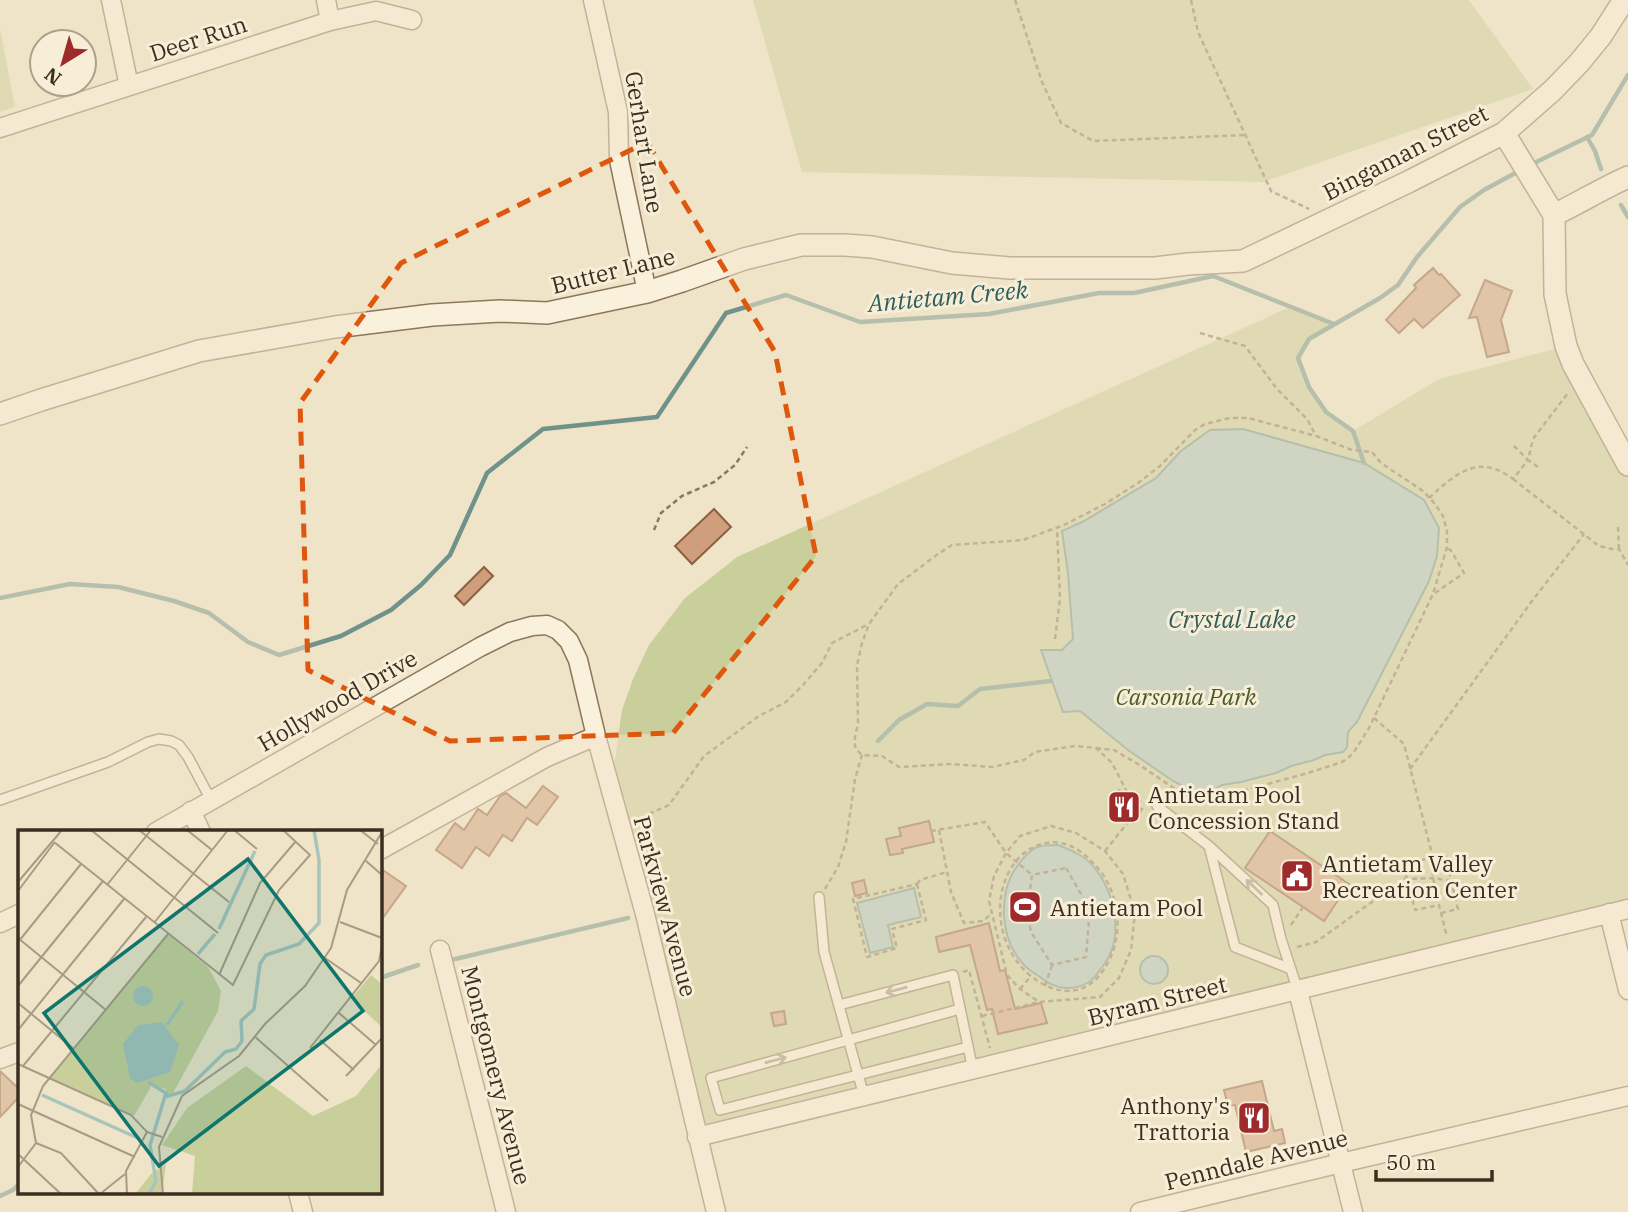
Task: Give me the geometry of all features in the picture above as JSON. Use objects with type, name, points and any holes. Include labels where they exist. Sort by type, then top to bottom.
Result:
[{"type":"street","points":[[111,0],[129,86]]},
{"type":"street","points":[[326,0],[330,21]]},
{"type":"street","name":"Gerhart Lane","points":[[593,0],[618,112],[620,160],[647,292]]},
{"type":"street","name":"Bingaman Street","points":[[1243,261],[1458,158],[1504,133],[1579,63],[1601,36],[1624,0]]},
{"type":"street","name":"Deer Run","points":[[0,128],[330,21],[376,11],[412,20]]},
{"type":"street","points":[[1504,133],[1554,215],[1555,294],[1566,346],[1628,466]]},
{"type":"street","points":[[1554,215],[1628,177]]},
{"type":"street","name":"Butter Lane","points":[[0,414],[198,351],[335,327],[432,316],[500,311],[547,313],[647,292],[744,259],[802,246],[872,247],[952,263],[1010,268],[1155,268],[1243,261]]},
{"type":"street","name":"Parkview Avenue","points":[[547,625],[569,640],[578,660],[622,836],[645,914],[716,1212]]},
{"type":"street","name":"Hollywood Drive","points":[[159,830],[480,647],[510,632],[547,625]]},
{"type":"street","points":[[382,849],[547,757],[596,736]]},
{"type":"street","points":[[191,811],[200,830]]},
{"type":"street","name":"Byram Street","points":[[697,1137],[1628,909]]},
{"type":"street","points":[[0,923],[18,914]]},
{"type":"street","points":[[1609,914],[1628,990]]},
{"type":"street","name":"Montgomery Avenue","points":[[440,950],[506,1212]]},
{"type":"street","points":[[1298,991],[1353,1212]]},
{"type":"street","points":[[0,1059],[18,1052]]},
{"type":"street","name":"Penndale Avenue","points":[[1140,1212],[1628,1097]]},
{"type":"street","points":[[298,1194],[303,1212]]},
{"type":"lane","points":[[0,800],[108,762],[148,741],[159,739],[179,746],[188,757],[211,800]]},
{"type":"lane","points":[[1157,806],[1209,846],[1273,905],[1298,991]]},
{"type":"lane","points":[[1209,846],[1235,947],[1291,969]]},
{"type":"lane","points":[[819,897],[824,952],[864,1096]]},
{"type":"lane","points":[[839,1005],[953,975],[973,1070]]},
{"type":"lane","points":[[960,1009],[710,1078],[720,1110],[968,1047]]},
{"type":"path","points":[[1015,0],[1042,82],[1061,123],[1093,141],[1245,135]]},
{"type":"path","points":[[1191,0],[1198,32],[1271,191],[1331,219]]},
{"type":"path","points":[[1200,333],[1245,346],[1277,390],[1307,419],[1315,436]]},
{"type":"path","points":[[1513,479],[1528,460],[1533,439],[1580,377]]},
{"type":"path","points":[[1096,748],[1112,763],[1128,794],[1150,808],[1238,792],[1342,762],[1354,752],[1374,718],[1433,594],[1447,547],[1443,516],[1429,498],[1423,491],[1381,463],[1372,452],[1352,450],[1315,436],[1248,418],[1230,418],[1205,424],[1195,430],[1160,466],[1138,483],[1105,504],[1057,528],[1023,540],[952,545],[898,584],[869,624],[857,665],[858,723],[853,742],[862,755],[882,756],[899,767],[951,764],[992,767],[1024,760],[1035,752],[1075,746],[1096,748],[1114,750],[1181,793],[1194,798]]},
{"type":"path","points":[[1513,445],[1538,467]]},
{"type":"path","points":[[654,530],[661,513],[682,496],[714,482],[735,465],[747,447]]},
{"type":"path","points":[[1429,498],[1453,476],[1464,470],[1474,467],[1490,468],[1513,479],[1599,545],[1619,549]]},
{"type":"path","points":[[1618,527],[1619,549],[1628,565]]},
{"type":"path","points":[[1055,639],[1060,599],[1057,528]]},
{"type":"path","points":[[1410,769],[1584,534]]},
{"type":"path","points":[[1433,594],[1464,573],[1447,547]]},
{"type":"path","points":[[622,836],[649,814],[669,805],[704,756],[759,716],[786,702],[821,663],[832,643],[869,624]]},
{"type":"path","points":[[1374,718],[1404,744],[1432,858],[1433,878],[1451,953]]},
{"type":"path","points":[[819,897],[838,867],[846,842],[855,779],[862,755]]},
{"type":"path","points":[[1135,805],[1139,801]]},
{"type":"path","points":[[1105,852],[1129,821]]},
{"type":"path","points":[[931,831],[985,822],[1006,853],[1032,875]]},
{"type":"path","points":[[982,1016],[1039,1002],[1100,997],[1119,978],[1131,950],[1135,913],[1123,874],[1105,852],[1076,833],[1051,826],[1020,836],[1006,853],[994,876],[989,901],[1007,975],[1020,989],[1039,1002]]},
{"type":"path","points":[[939,830],[951,891],[964,923],[983,921],[991,913]]},
{"type":"path","points":[[1041,843],[1070,845],[1098,867],[1105,877],[1117,911],[1118,930],[1111,957],[1093,983],[1074,991],[1063,992],[1045,986],[1021,968],[1008,948],[1000,915],[1001,901],[1008,874],[1016,861],[1041,843]]},
{"type":"path","points":[[1439,905],[1415,910],[1404,864],[1446,855],[1458,909],[1441,913]]},
{"type":"path","points":[[1032,875],[1066,868],[1085,901],[1089,919],[1086,957],[1052,965]]},
{"type":"path","points":[[917,884],[926,920],[892,929],[897,948],[867,957],[853,899],[917,884],[920,880],[947,872]]},
{"type":"path","points":[[1032,875],[1027,913],[1031,932],[1052,965]]},
{"type":"path","points":[[1285,950],[1316,942],[1404,879],[1433,878],[1451,881]]},
{"type":"path","points":[[1281,939],[1303,907]]},
{"type":"path","points":[[998,940],[1005,938]]},
{"type":"path","points":[[1045,986],[1052,965]]},
{"type":"path","points":[[953,975],[969,970],[994,1065]]},
{"type":"path","points":[[1020,989],[1031,976]]},
{"type":"path","points":[[1062,1000],[1063,992]]},
{"type":"highlighted area","points":[[647,142],[775,352],[816,556],[673,733],[450,741],[308,670],[300,403],[401,263]]},
{"type":"green space","points":[[753,0],[1469,0],[1533,89],[1263,182],[802,172]]},
{"type":"green space","points":[[0,28],[15,107],[0,112]]},
{"type":"green space","name":"Carsonia Park","points":[[1290,307],[1334,324],[1309,339],[1298,358],[1309,387],[1326,412],[1353,431],[1439,379],[1566,346],[1628,465],[1628,909],[697,1137],[617,817],[614,767],[622,710],[649,645],[685,598],[737,557]]},
{"type":"water","name":"Crystal Lake","points":[[1243,429],[1364,463],[1424,500],[1439,528],[1437,556],[1429,581],[1357,722],[1348,732],[1347,747],[1343,752],[1325,755],[1276,773],[1194,792],[1128,750],[1080,711],[1063,712],[1041,650],[1062,650],[1073,639],[1062,531],[1156,478],[1181,451],[1210,430]]},
{"type":"water","points":[[1058,845],[1073,851],[1094,867],[1107,890],[1115,916],[1114,942],[1110,955],[1089,982],[1070,988],[1051,984],[1027,968],[1011,945],[1004,918],[1006,889],[1020,862],[1037,847]]},
{"type":"water","points":[[914,888],[921,917],[888,925],[893,947],[870,953],[857,903]]},
{"type":"water","points":[[1154,956],[1164,960],[1168,970],[1164,980],[1154,984],[1144,980],[1140,970],[1144,960]]},
{"type":"building","points":[[1433,268],[1460,295],[1423,328],[1414,319],[1399,333],[1386,320],[1416,288],[1414,285]]},
{"type":"building","points":[[1485,280],[1512,291],[1501,320],[1509,352],[1487,357],[1477,317],[1469,318]]},
{"type":"building","points":[[714,509],[731,527],[692,564],[675,546]]},
{"type":"building","points":[[484,567],[493,576],[464,605],[455,596]]},
{"type":"building","points":[[543,786],[558,797],[537,825],[527,818],[512,841],[503,835],[489,856],[476,847],[462,868],[436,850],[455,823],[464,830],[478,809],[487,815],[500,796],[506,793],[526,808]]},
{"type":"building","name":"Antietam Pool Concession Stand","points":[[1119,790],[1135,800],[1133,804],[1142,809],[1133,823],[1109,808]]},
{"type":"building","points":[[929,821],[934,842],[902,849],[903,853],[890,855],[886,839],[901,836],[899,828]]},
{"type":"building","name":"Antietam Valley Recreation Center","points":[[1270,831],[1349,884],[1324,921],[1245,868]]},
{"type":"building","points":[[382,869],[406,886],[382,919]]},
{"type":"building","points":[[864,880],[867,893],[855,896],[852,883]]},
{"type":"building","points":[[989,923],[1000,971],[1005,970],[1015,1009],[1041,1003],[1047,1023],[998,1034],[992,1009],[987,1010],[970,945],[939,952],[936,937]]},
{"type":"building","points":[[784,1011],[786,1024],[774,1026],[771,1013]]},
{"type":"building","points":[[0,1071],[18,1088],[18,1098],[0,1117]]},
{"type":"building","name":"Anthony's Trattoria","points":[[1262,1081],[1274,1131],[1282,1129],[1285,1143],[1246,1152],[1235,1105],[1228,1106],[1224,1090]]},
{"type":"waterway","name":"Antietam Creek","points":[[1530,165],[1592,135],[1628,75]]},
{"type":"waterway","points":[[1587,137],[1601,169]]},
{"type":"waterway","name":"Antietam Creek","points":[[1364,463],[1353,431],[1326,412],[1309,387],[1298,358],[1309,339],[1398,285],[1417,257],[1460,207],[1519,171]]},
{"type":"waterway","points":[[1621,205],[1628,217]]},
{"type":"waterway","name":"Antietam Creek","points":[[0,598],[70,584],[118,587],[209,613],[248,642],[279,655],[341,636],[391,610],[421,585],[450,555],[487,473],[543,429],[657,417],[726,313],[786,295],[860,322],[989,314],[1099,293],[1134,293],[1213,276],[1334,324]]},
{"type":"waterway","points":[[878,741],[899,720],[927,704],[958,706],[980,689],[1051,681]]},
{"type":"waterway","points":[[451,960],[628,918]]},
{"type":"waterway","points":[[382,977],[418,965]]},
{"type":"waterway","points":[[0,1196],[18,1185]]},
{"type":"place","name":"Antietam Pool Concession Stand","points":[[1124,807]]},
{"type":"place","name":"Antietam Valley Recreation Center","points":[[1297,876]]},
{"type":"place","name":"Antietam Pool","points":[[1025,907]]},
{"type":"place","name":"Anthony's Trattoria","points":[[1254,1118]]}]
